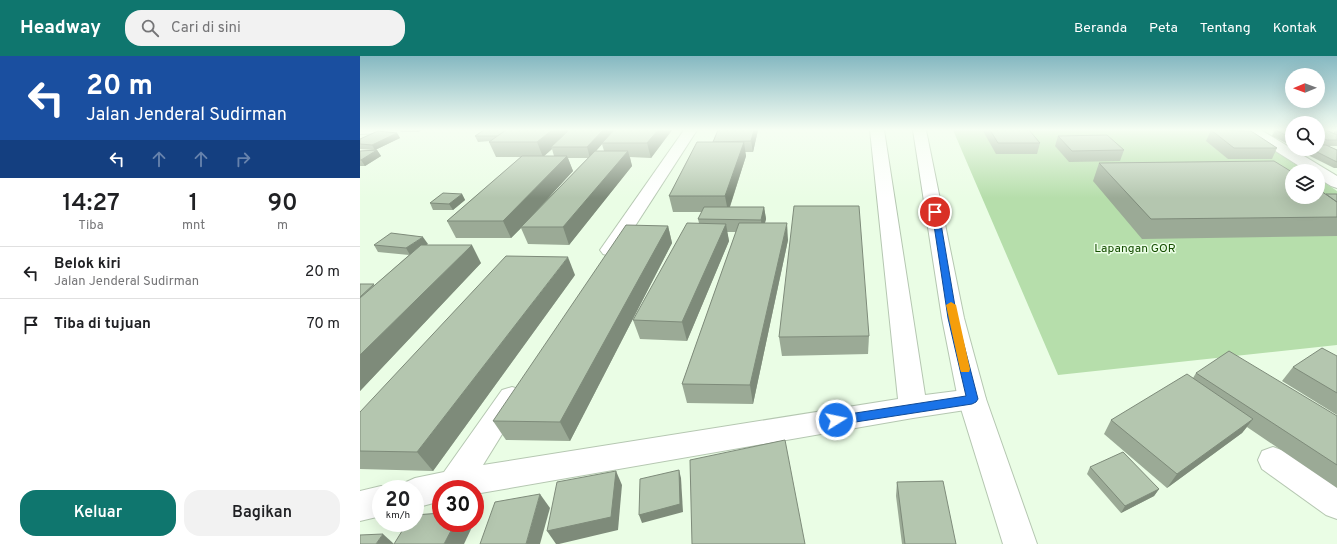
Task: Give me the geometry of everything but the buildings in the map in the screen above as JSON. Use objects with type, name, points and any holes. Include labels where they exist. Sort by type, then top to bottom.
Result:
[{"type":"street","points":[[598,268],[675,153]]},
{"type":"street","points":[[880,153],[913,408]]},
{"type":"street","points":[[924,153],[953,318],[972,399],[1020,544]]},
{"type":"street","points":[[1290,153],[1336,181]]},
{"type":"street","points":[[457,480],[524,379]]},
{"type":"street","points":[[478,480],[972,399]]},
{"type":"street","points":[[1273,460],[1337,504]]},
{"type":"street","points":[[360,506],[372,503]]},
{"type":"green space","name":"Lapangan GOR","points":[[963,153],[1281,153],[1298,164],[1285,164],[1285,204],[1325,204],[1325,183],[1337,191],[1337,345],[1058,375]]},
{"type":"slow traffic","points":[[951,305],[965,369]]},
{"type":"route","points":[[836,420],[972,399],[953,318],[948,281],[935,212]]}]
